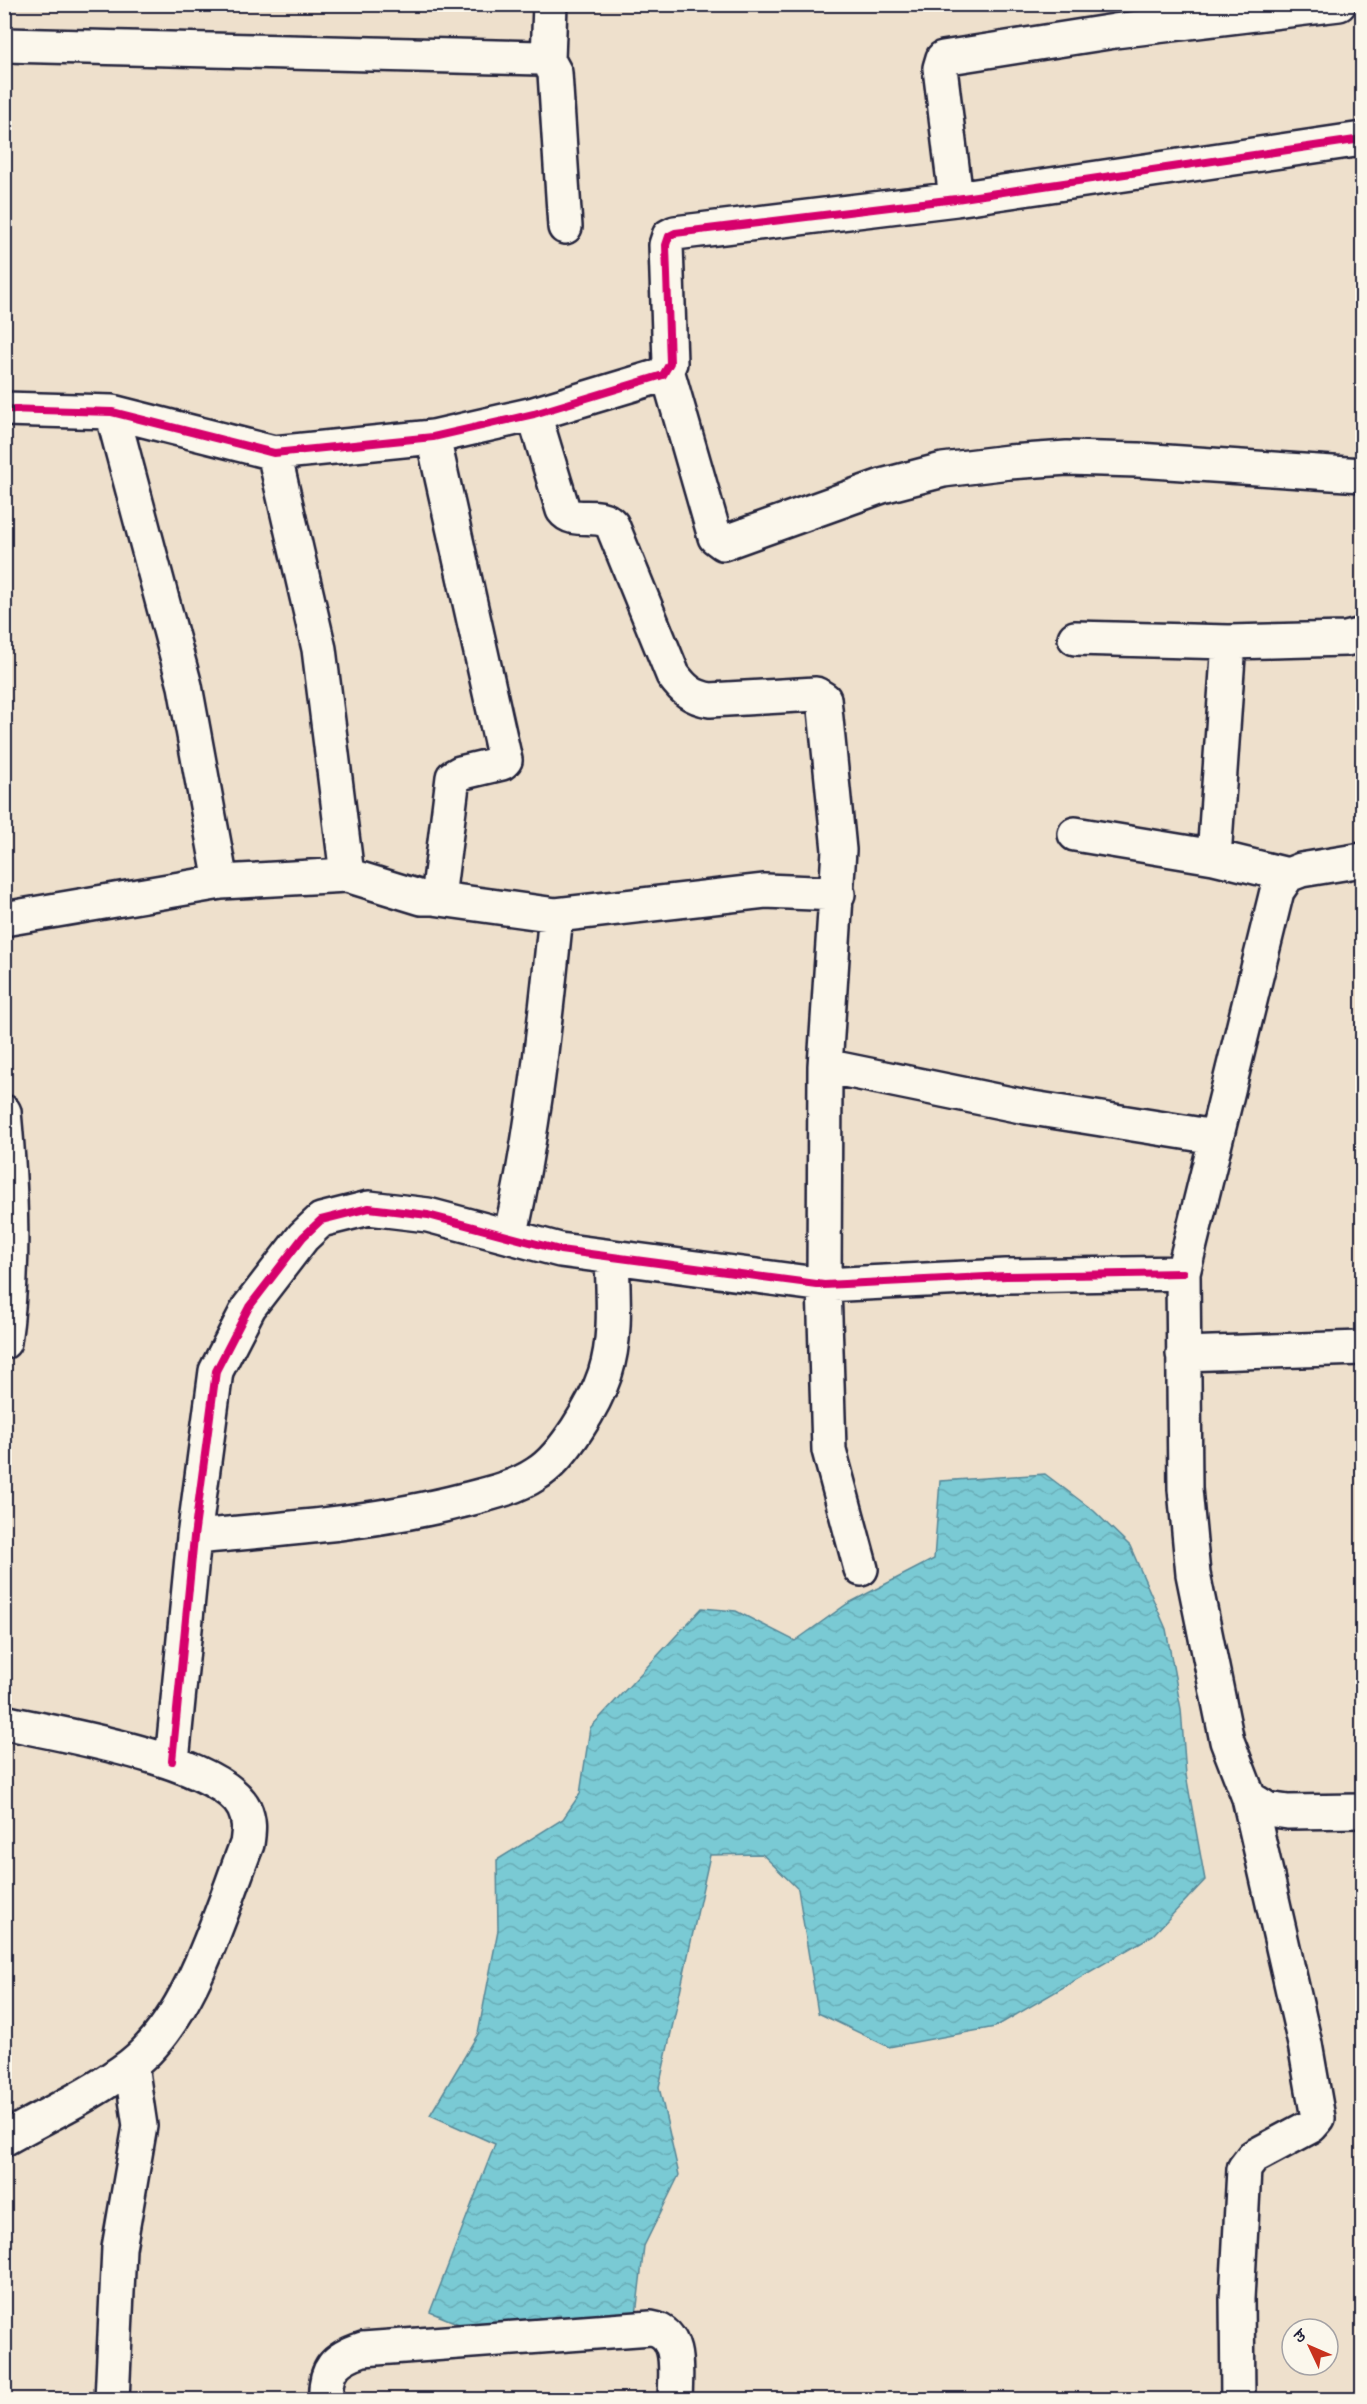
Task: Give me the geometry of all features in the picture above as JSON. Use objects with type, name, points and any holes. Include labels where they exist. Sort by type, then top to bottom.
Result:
[{"type":"street","points":[[550,4],[548,60],[555,73],[565,227]]},
{"type":"street","points":[[956,199],[940,68],[943,58],[1115,31],[1339,4]]},
{"type":"street","points":[[4,45],[548,60]]},
{"type":"street","points":[[1362,139],[956,199],[669,236],[666,245],[670,363],[668,370],[715,537],[723,543],[882,486],[943,470],[1009,462],[1067,459],[1138,460],[1362,476]]},
{"type":"street","points":[[4,409],[112,412],[274,453],[434,437],[534,414],[656,378],[668,370]]},
{"type":"street","points":[[112,412],[185,686],[221,882]]},
{"type":"street","points":[[534,414],[563,510],[571,516],[602,518],[612,525],[673,675],[684,690],[696,697],[710,700],[816,694],[824,699],[839,850],[838,894],[825,1066],[824,1285],[829,1450],[861,1569]]},
{"type":"street","points":[[433,898],[438,890],[453,777],[460,773],[502,763],[505,760],[434,437]]},
{"type":"street","points":[[274,453],[319,649],[347,875]]},
{"type":"street","points":[[1075,638],[1229,642],[1346,639],[1362,635]]},
{"type":"street","points":[[1214,857],[1229,642]]},
{"type":"street","points":[[1075,834],[1214,857],[1288,874],[1333,863],[1362,860]]},
{"type":"street","points":[[1238,2400],[1237,2299],[1244,2169],[1253,2157],[1311,2126],[1318,2118],[1305,2044],[1250,1798],[1227,1741],[1193,1574],[1185,1489],[1183,1274],[1277,891],[1288,874]]},
{"type":"street","points":[[4,919],[221,882],[347,875],[422,898],[556,915],[765,891],[838,894]]},
{"type":"street","points":[[510,1237],[523,1178],[542,1053],[556,915]]},
{"type":"street","points":[[825,1066],[1026,1107],[1215,1137]]},
{"type":"street","points":[[4,1112],[9,1162],[9,1311],[4,1342]]},
{"type":"street","points":[[172,1761],[194,1537],[216,1371],[249,1307],[321,1220],[369,1208],[428,1215],[560,1250],[824,1285],[1006,1276],[1183,1274]]},
{"type":"street","points":[[194,1537],[351,1523],[441,1506],[496,1492],[537,1474],[576,1432],[605,1374],[614,1327],[612,1257]]},
{"type":"street","points":[[1183,1354],[1362,1348]]},
{"type":"street","points":[[4,1722],[172,1761],[225,1789],[243,1806],[250,1825],[247,1844],[186,1998],[167,2028],[131,2065],[4,2139]]},
{"type":"street","points":[[1250,1798],[1267,1809],[1288,1812],[1362,1811]]},
{"type":"street","points":[[112,2400],[119,2248],[140,2126],[131,2065]]},
{"type":"street","points":[[326,2400],[326,2384],[332,2368],[342,2356],[363,2349],[651,2328],[666,2335],[672,2344],[675,2353],[675,2400]]},
{"type":"water","points":[[1045,1474],[1094,1511],[1130,1546],[1166,1629],[1181,1709],[1186,1775],[1205,1880],[1153,1935],[995,2027],[889,2047],[818,2013],[798,1889],[762,1854],[710,1855],[659,2087],[679,2175],[644,2246],[636,2315],[480,2328],[459,2324],[430,2312],[495,2144],[430,2115],[478,2034],[498,1930],[497,1860],[563,1819],[580,1794],[590,1728],[702,1608],[736,1611],[795,1641],[847,1604],[934,1559],[940,1481]]},
{"type":"cycle path","points":[[4,409],[112,412],[274,453],[433,437],[534,414],[663,375],[670,363],[666,245],[669,236],[675,233],[956,199],[1362,139]]},
{"type":"cycle path","points":[[172,1761],[194,1537],[216,1371],[249,1307],[303,1237],[321,1220],[369,1208],[428,1215],[560,1250],[824,1285],[1006,1276],[1183,1273]]}]
